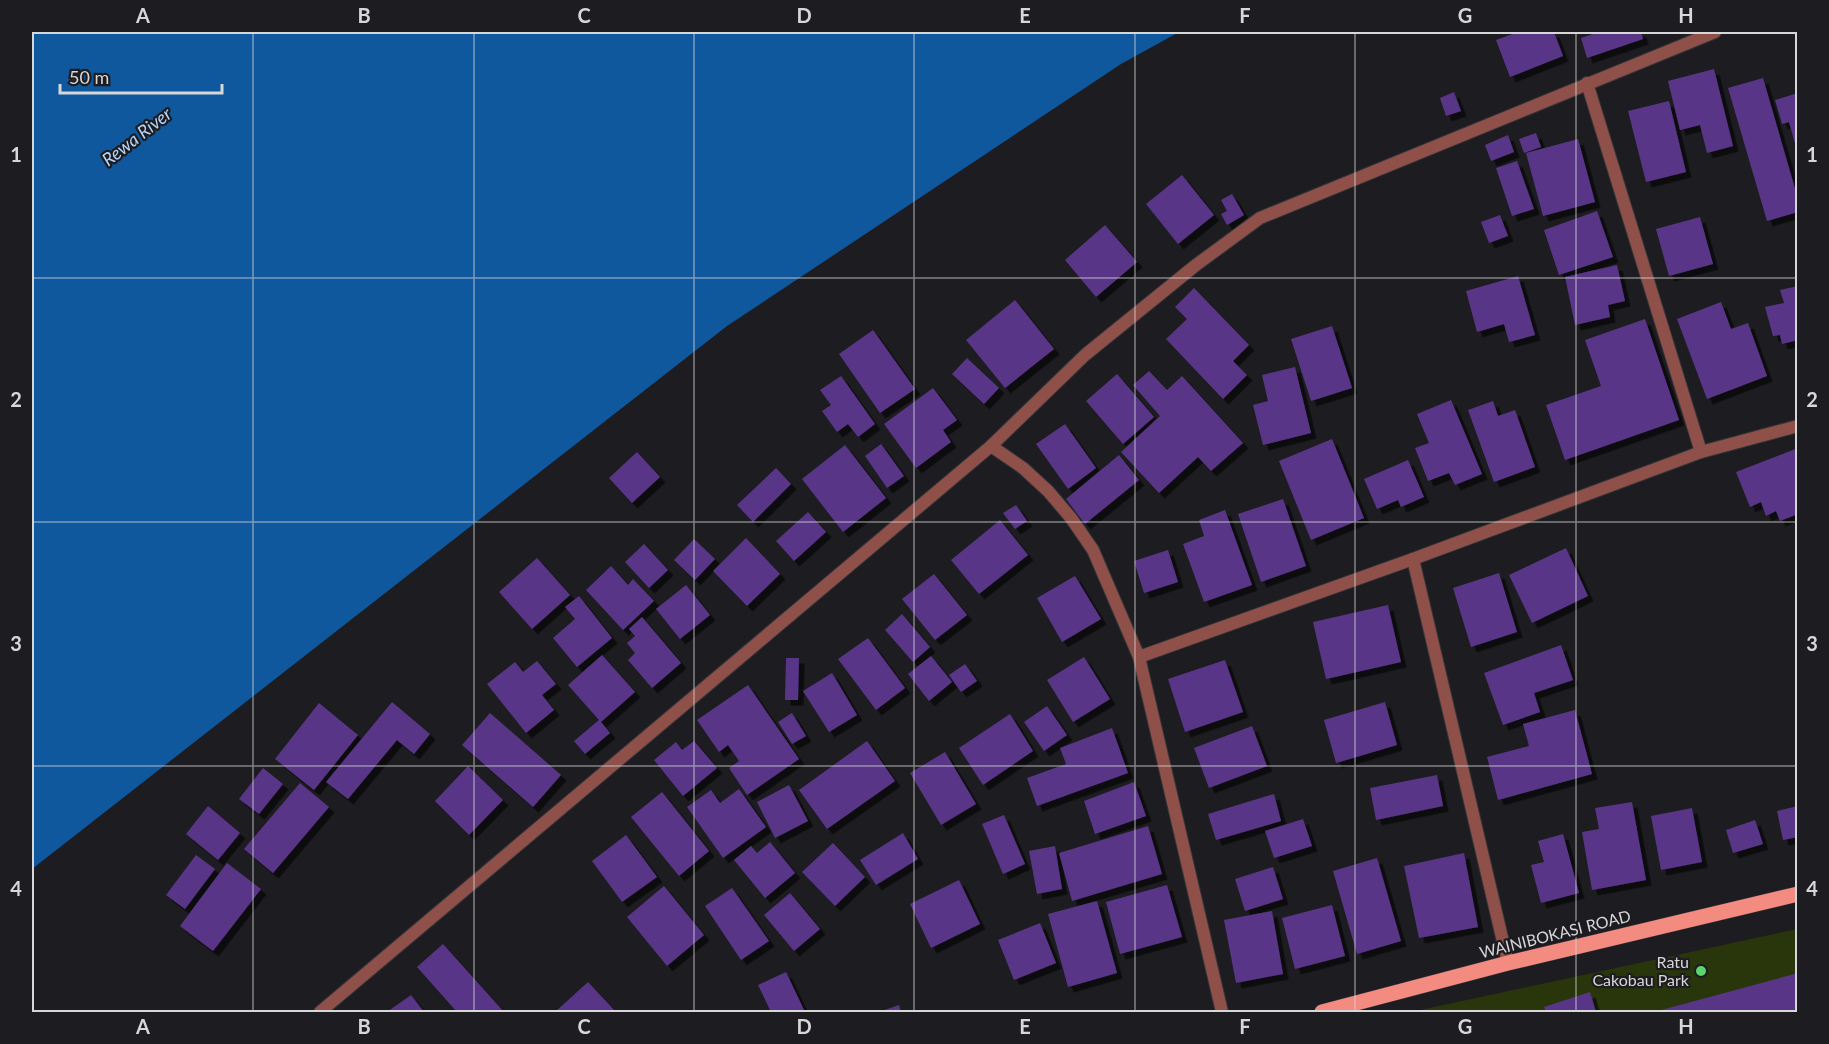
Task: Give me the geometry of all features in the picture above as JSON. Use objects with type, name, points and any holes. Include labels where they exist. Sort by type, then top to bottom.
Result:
[{"type":"main road","name":"WAINIBOKASI ROAD","points":[[1322,1012],[1508,963],[1797,894]]},
{"type":"street","points":[[320,1012],[991,446],[1085,355],[1196,265],[1260,218],[1715,32]]},
{"type":"street","points":[[1587,83],[1701,452]]},
{"type":"street","points":[[1139,657],[1413,559],[1701,452],[1797,426]]},
{"type":"street","points":[[991,446],[1023,468],[1048,491],[1071,518],[1093,550],[1139,657],[1222,1012]]},
{"type":"street","points":[[1413,559],[1508,963]]},
{"type":"green space","name":"Ratu Cakobau Park","points":[[1797,929],[1797,1012],[1411,1012]]},
{"type":"water","name":"Rewa River","points":[[32,32],[1179,32],[1121,64],[727,326],[32,869]]},
{"type":"building","points":[[1518,32],[1554,32],[1563,56],[1510,77],[1496,40]]},
{"type":"building","points":[[1599,32],[1641,32],[1643,39],[1587,58],[1581,38]]},
{"type":"building","points":[[1714,69],[1733,146],[1707,153],[1700,125],[1680,130],[1668,81]]},
{"type":"building","points":[[1763,78],[1798,199],[1798,212],[1767,221],[1728,88]]},
{"type":"building","points":[[1454,92],[1461,111],[1446,116],[1440,98]]},
{"type":"building","points":[[1798,93],[1797,151],[1789,122],[1782,124],[1775,100]]},
{"type":"building","points":[[1669,101],[1686,172],[1646,182],[1628,111]]},
{"type":"building","points":[[1536,133],[1541,147],[1524,153],[1519,139]]},
{"type":"building","points":[[1508,135],[1514,152],[1491,161],[1485,145]]},
{"type":"building","points":[[1578,139],[1595,202],[1543,216],[1526,153]]},
{"type":"building","points":[[1517,161],[1534,209],[1512,216],[1496,168]]},
{"type":"building","points":[[1182,175],[1214,215],[1178,244],[1146,204]]},
{"type":"building","points":[[1232,194],[1244,215],[1227,225],[1221,214],[1227,211],[1221,200]]},
{"type":"building","points":[[1597,211],[1613,257],[1559,275],[1544,230]]},
{"type":"building","points":[[1500,215],[1508,236],[1489,243],[1481,222]]},
{"type":"building","points":[[1700,217],[1713,264],[1669,276],[1656,229]]},
{"type":"building","points":[[1105,225],[1137,262],[1096,297],[1065,260]]},
{"type":"building","points":[[1617,265],[1625,301],[1608,305],[1610,317],[1575,325],[1565,277]]},
{"type":"building","points":[[1518,276],[1535,335],[1509,342],[1504,324],[1477,332],[1466,291]]},
{"type":"building","points":[[1798,286],[1798,340],[1782,344],[1780,335],[1773,336],[1765,307],[1784,303],[1780,290]]},
{"type":"building","points":[[1194,288],[1249,345],[1233,361],[1247,375],[1223,399],[1166,339],[1187,319],[1175,307]]},
{"type":"building","points":[[1015,300],[1054,349],[1005,388],[966,340]]},
{"type":"building","points":[[1721,302],[1731,329],[1748,323],[1767,376],[1707,399],[1677,319]]},
{"type":"building","points":[[1645,319],[1679,420],[1565,460],[1546,405],[1601,386],[1585,340]]},
{"type":"building","points":[[1332,326],[1352,388],[1311,401],[1291,339]]},
{"type":"building","points":[[873,330],[915,389],[880,413],[839,354]]},
{"type":"building","points":[[967,358],[999,388],[984,404],[952,374]]},
{"type":"building","points":[[1295,367],[1311,433],[1263,445],[1253,405],[1268,401],[1262,375]]},
{"type":"building","points":[[1149,371],[1167,390],[1182,376],[1243,443],[1211,471],[1198,457],[1159,493],[1121,452],[1160,416],[1133,385]]},
{"type":"building","points":[[1117,374],[1154,417],[1123,444],[1086,401]]},
{"type":"building","points":[[841,376],[875,424],[858,437],[848,424],[837,432],[822,411],[831,405],[820,390]]},
{"type":"building","points":[[933,388],[957,420],[943,430],[951,442],[916,468],[884,424]]},
{"type":"building","points":[[1451,400],[1482,474],[1455,485],[1449,473],[1428,481],[1415,448],[1429,443],[1417,414]]},
{"type":"building","points":[[1493,401],[1498,416],[1515,410],[1535,467],[1494,482],[1468,410]]},
{"type":"building","points":[[1065,424],[1096,468],[1068,489],[1036,444]]},
{"type":"building","points":[[1332,439],[1364,518],[1311,540],[1279,461]]},
{"type":"building","points":[[881,444],[904,476],[887,488],[865,456]]},
{"type":"building","points":[[845,445],[886,498],[843,532],[802,479]]},
{"type":"building","points":[[1798,448],[1798,514],[1780,521],[1776,511],[1766,516],[1761,502],[1750,507],[1736,472]]},
{"type":"building","points":[[637,452],[660,477],[632,503],[609,478]]},
{"type":"building","points":[[1119,455],[1139,480],[1085,524],[1066,499]]},
{"type":"building","points":[[1408,460],[1424,497],[1401,507],[1398,500],[1377,509],[1364,479]]},
{"type":"building","points":[[776,468],[791,484],[753,522],[737,505]]},
{"type":"building","points":[[1283,499],[1306,566],[1261,582],[1238,514]]},
{"type":"building","points":[[1016,505],[1027,521],[1015,529],[1003,513]]},
{"type":"building","points":[[1225,510],[1252,585],[1204,602],[1183,544],[1204,536],[1199,520]]},
{"type":"building","points":[[808,512],[826,532],[794,561],[776,541]]},
{"type":"building","points":[[1000,520],[1028,555],[979,594],[951,560]]},
{"type":"building","points":[[746,538],[780,574],[747,606],[713,571]]},
{"type":"building","points":[[694,539],[715,559],[695,580],[674,560]]},
{"type":"building","points":[[644,544],[668,570],[649,588],[625,562]]},
{"type":"building","points":[[1566,548],[1588,596],[1532,623],[1509,575]]},
{"type":"building","points":[[1168,550],[1178,582],[1144,593],[1134,561]]},
{"type":"building","points":[[537,558],[570,595],[532,629],[499,592]]},
{"type":"building","points":[[611,566],[628,585],[633,579],[654,601],[623,630],[586,590]]},
{"type":"building","points":[[1499,573],[1517,632],[1471,647],[1453,588]]},
{"type":"building","points":[[934,574],[967,615],[935,640],[902,599]]},
{"type":"building","points":[[1075,576],[1101,619],[1062,642],[1037,598]]},
{"type":"building","points":[[686,585],[710,615],[680,639],[656,609]]},
{"type":"building","points":[[579,596],[612,638],[577,667],[553,638],[575,619],[565,607]]},
{"type":"building","points":[[1388,605],[1401,662],[1326,679],[1313,622]]},
{"type":"building","points":[[902,614],[930,647],[913,662],[885,630]]},
{"type":"building","points":[[642,617],[681,663],[652,688],[628,660],[635,653],[627,643],[635,636],[629,629]]},
{"type":"building","points":[[868,638],[905,688],[876,710],[838,659]]},
{"type":"building","points":[[1561,645],[1573,680],[1534,693],[1540,712],[1503,725],[1484,673]]},
{"type":"building","points":[[602,655],[635,692],[601,722],[610,733],[585,754],[574,741],[599,720],[568,685]]},
{"type":"building","points":[[931,656],[952,682],[929,701],[908,674]]},
{"type":"building","points":[[1084,657],[1110,699],[1073,722],[1047,680]]},
{"type":"building","points":[[786,658],[799,658],[798,700],[785,700]]},
{"type":"building","points":[[1225,660],[1243,712],[1185,732],[1168,679]]},
{"type":"building","points":[[537,661],[556,684],[542,695],[554,710],[526,733],[487,684],[515,662],[523,672]]},
{"type":"building","points":[[965,664],[977,681],[961,692],[949,675]]},
{"type":"building","points":[[832,673],[857,715],[829,732],[803,691]]},
{"type":"building","points":[[748,685],[799,759],[747,795],[729,768],[739,761],[728,745],[719,752],[697,720]]},
{"type":"building","points":[[392,702],[430,734],[414,754],[397,740],[348,799],[326,782]]},
{"type":"building","points":[[1385,702],[1397,745],[1336,763],[1324,720]]},
{"type":"building","points":[[319,703],[358,735],[314,790],[275,759]]},
{"type":"building","points":[[1047,706],[1067,735],[1044,751],[1024,722]]},
{"type":"building","points":[[1575,710],[1592,774],[1498,800],[1487,757],[1529,746],[1523,724]]},
{"type":"building","points":[[490,713],[561,775],[533,807],[462,745]]},
{"type":"building","points":[[792,713],[806,736],[792,744],[778,722]]},
{"type":"building","points":[[1010,714],[1033,751],[983,785],[959,748]]},
{"type":"building","points":[[1252,726],[1267,766],[1209,788],[1194,748]]},
{"type":"building","points":[[1112,728],[1128,773],[1037,806],[1027,778],[1066,764],[1060,748]]},
{"type":"building","points":[[694,741],[717,768],[683,796],[654,760],[676,742],[682,750]]},
{"type":"building","points":[[867,741],[895,781],[827,829],[799,790]]},
{"type":"building","points":[[945,752],[976,804],[941,825],[910,773]]},
{"type":"building","points":[[468,766],[503,800],[469,835],[435,801]]},
{"type":"building","points":[[263,768],[283,784],[259,814],[239,799]]},
{"type":"building","points":[[1437,775],[1443,806],[1376,820],[1370,788]]},
{"type":"building","points":[[1134,782],[1146,816],[1095,834],[1084,801]]},
{"type":"building","points":[[300,783],[329,807],[273,873],[244,849]]},
{"type":"building","points":[[789,785],[808,821],[775,838],[757,802]]},
{"type":"building","points":[[739,789],[766,827],[723,858],[687,807],[711,790],[720,803]]},
{"type":"building","points":[[662,792],[709,851],[679,876],[631,817]]},
{"type":"building","points":[[1274,794],[1281,821],[1216,840],[1208,814]]},
{"type":"building","points":[[1632,802],[1646,880],[1592,890],[1582,832],[1599,829],[1595,808]]},
{"type":"building","points":[[208,806],[240,833],[218,860],[186,834]]},
{"type":"building","points":[[1798,806],[1798,837],[1783,840],[1777,811]]},
{"type":"building","points":[[1692,808],[1702,862],[1661,870],[1651,816]]},
{"type":"building","points":[[1004,815],[1025,864],[1003,874],[982,824]]},
{"type":"building","points":[[1303,819],[1312,846],[1274,858],[1265,831]]},
{"type":"building","points":[[1755,820],[1763,844],[1733,853],[1726,830]]},
{"type":"building","points":[[1148,826],[1162,874],[1072,901],[1059,853]]},
{"type":"building","points":[[903,833],[918,859],[876,885],[860,860]]},
{"type":"building","points":[[1563,834],[1579,893],[1541,903],[1531,865],[1544,862],[1538,841]]},
{"type":"building","points":[[626,835],[657,877],[622,902],[592,861]]},
{"type":"building","points":[[770,842],[795,873],[765,898],[734,860],[751,846],[757,853]]},
{"type":"building","points":[[833,843],[865,877],[835,906],[802,872]]},
{"type":"building","points":[[1055,846],[1062,889],[1037,894],[1029,851]]},
{"type":"building","points":[[1464,853],[1478,927],[1419,938],[1404,866]]},
{"type":"building","points":[[196,855],[215,869],[185,909],[166,895]]},
{"type":"building","points":[[1377,858],[1401,941],[1357,954],[1333,871]]},
{"type":"building","points":[[227,863],[261,889],[213,951],[180,926]]},
{"type":"building","points":[[1273,867],[1283,899],[1245,911],[1235,879]]},
{"type":"building","points":[[959,880],[980,924],[931,948],[910,904]]},
{"type":"building","points":[[1167,885],[1182,937],[1120,954],[1106,902]]},
{"type":"building","points":[[664,886],[704,935],[667,966],[627,917]]},
{"type":"building","points":[[732,888],[769,941],[741,960],[705,906]]},
{"type":"building","points":[[790,893],[820,929],[794,951],[764,915]]},
{"type":"building","points":[[1097,901],[1117,973],[1068,987],[1048,914]]},
{"type":"building","points":[[1332,905],[1345,956],[1295,969],[1282,918]]},
{"type":"building","points":[[1272,911],[1283,974],[1236,983],[1224,920]]},
{"type":"building","points":[[1040,923],[1056,963],[1014,980],[998,940]]},
{"type":"building","points":[[443,944],[504,1012],[457,1012],[417,967]]},
{"type":"building","points":[[786,972],[805,1012],[771,1012],[758,985]]},
{"type":"building","points":[[1798,973],[1798,1012],[1654,1012]]},
{"type":"building","points":[[588,982],[616,1012],[555,1012]]},
{"type":"building","points":[[1590,992],[1596,1012],[1546,1012],[1544,1007]]},
{"type":"building","points":[[411,995],[424,1012],[387,1012]]},
{"type":"building","points":[[899,1005],[901,1012],[879,1012]]},
{"type":"place","name":"Ratu Cakobau Park","points":[[1701,971]]}]
